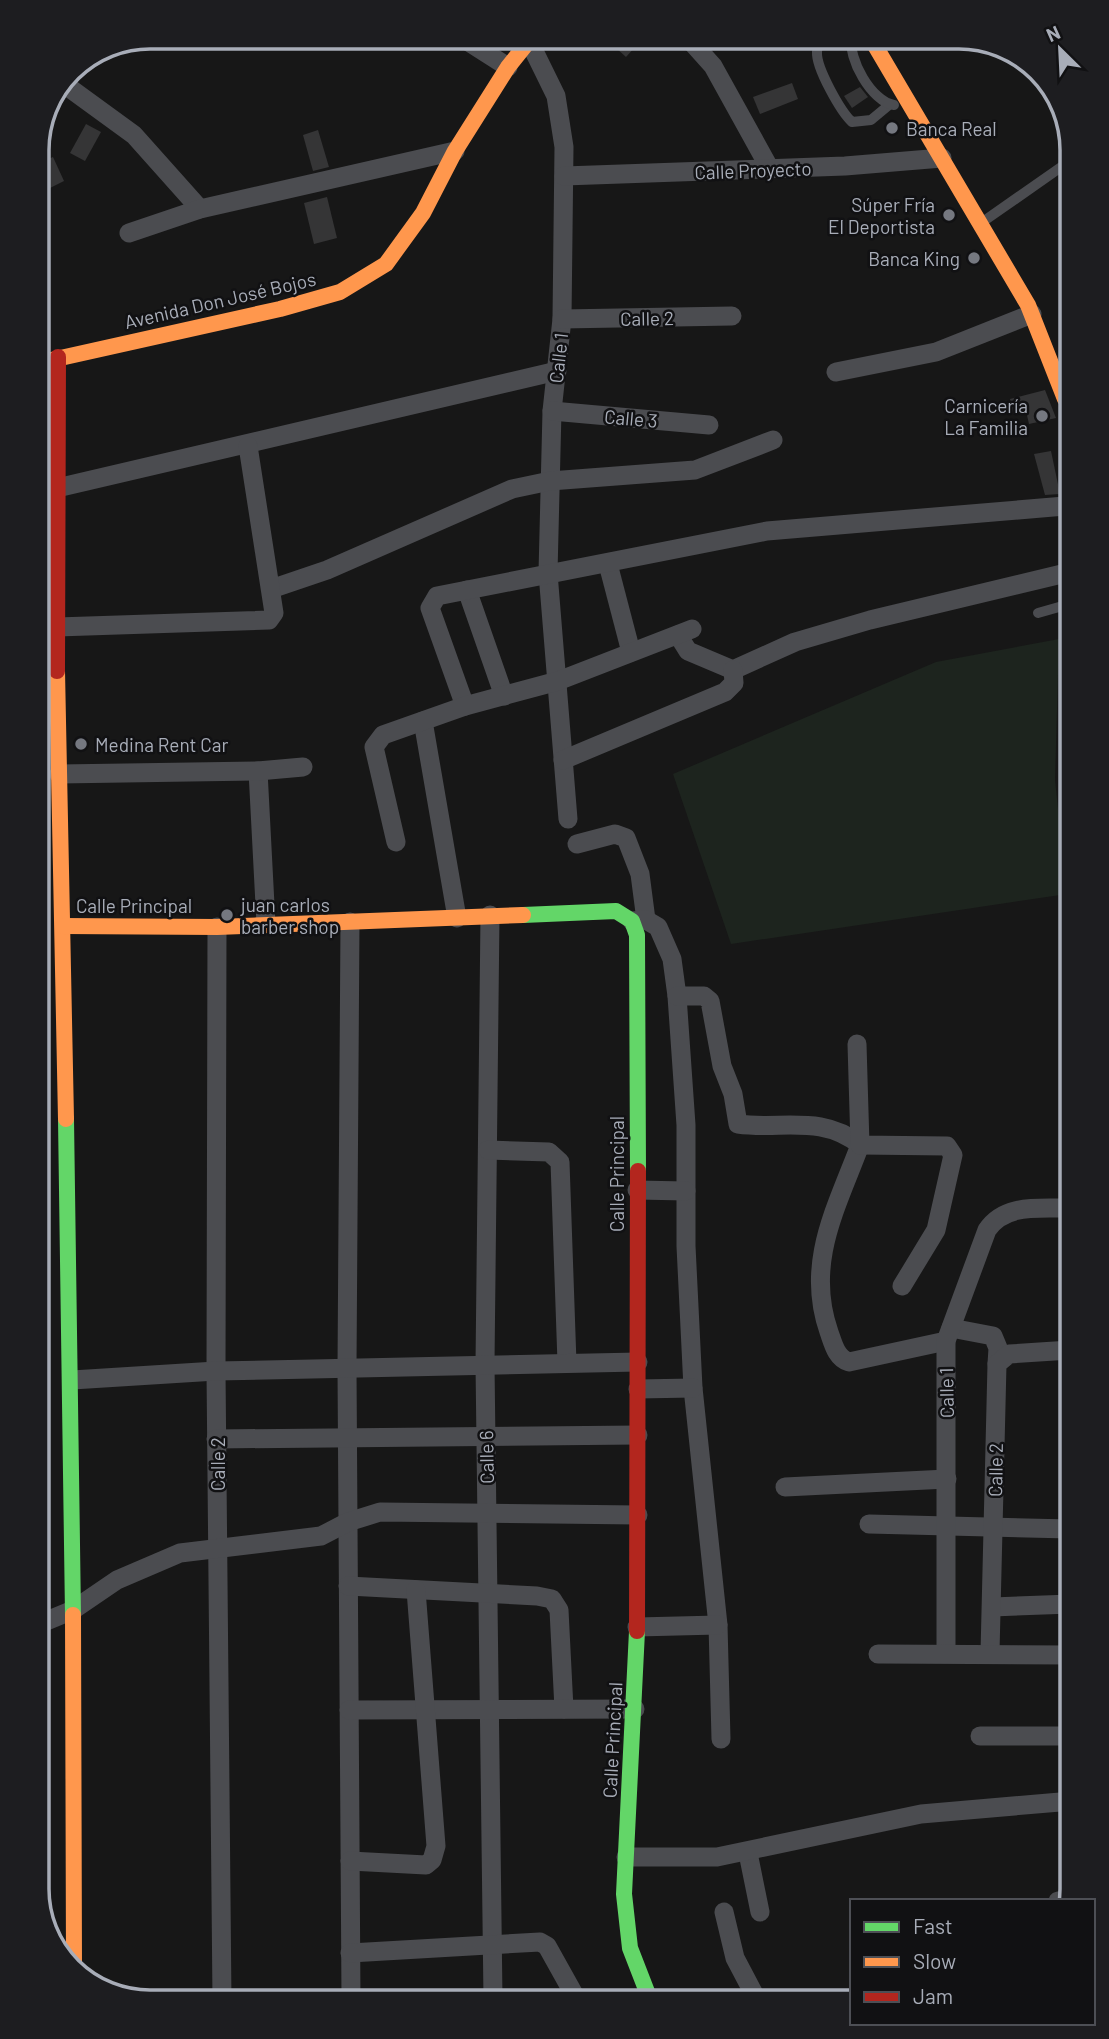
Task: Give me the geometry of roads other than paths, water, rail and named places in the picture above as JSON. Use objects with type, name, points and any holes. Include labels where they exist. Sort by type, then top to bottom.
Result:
[{"type":"street","points":[[480,49],[508,67]]},
{"type":"street","name":"Avenida Don José Bojos","points":[[49,360],[207,326],[340,292],[386,264],[423,213],[455,151],[522,49]]},
{"type":"street","name":"Calle 1","points":[[535,49],[556,96],[562,122],[562,319],[552,411],[548,573],[568,819]]},
{"type":"street","points":[[698,49],[713,66],[770,169]]},
{"type":"street","points":[[877,49],[1032,314],[1060,386]]},
{"type":"street","points":[[71,89],[134,135],[200,209]]},
{"type":"street","points":[[129,233],[200,209],[455,151]]},
{"type":"street","name":"Calle Proyecto","points":[[564,176],[770,169],[942,158]]},
{"type":"street","points":[[836,372],[936,352],[1032,314]]},
{"type":"street","name":"Calle 2","points":[[562,319],[732,316]]},
{"type":"street","points":[[58,358],[57,628],[72,1380],[74,1954]]},
{"type":"street","points":[[57,488],[248,446],[557,371]]},
{"type":"street","name":"Calle 3","points":[[552,411],[709,425]]},
{"type":"street","points":[[271,589],[327,570],[512,489],[550,481],[695,470],[773,440]]},
{"type":"street","points":[[57,628],[269,620],[274,613],[248,446]]},
{"type":"street","points":[[465,706],[430,608],[437,596],[767,531],[1060,506]]},
{"type":"street","points":[[608,564],[631,652]]},
{"type":"street","points":[[396,842],[374,747],[383,735],[465,706],[558,681],[685,632],[688,651],[733,670],[795,642],[870,620],[1060,574]]},
{"type":"street","points":[[467,590],[504,696]]},
{"type":"street","points":[[563,760],[725,692],[734,683],[733,670]]},
{"type":"street","points":[[423,721],[457,918]]},
{"type":"street","points":[[59,774],[258,771],[303,767]]},
{"type":"street","points":[[258,771],[266,924]]},
{"type":"street","points":[[577,844],[615,834],[626,838],[640,874],[639,920],[658,927],[666,943],[677,996],[686,1125],[693,1388],[718,1625],[721,1739]]},
{"type":"street","name":"Calle Principal","points":[[63,926],[217,926],[617,911],[639,920],[637,1627],[626,1857],[628,1940],[635,1967],[646,1990]]},
{"type":"street","name":"Calle 6","points":[[491,915],[485,1364],[493,1990]]},
{"type":"street","points":[[350,922],[347,1368],[351,1990]]},
{"type":"street","name":"Calle 2","points":[[217,926],[216,1439],[222,1990]]},
{"type":"street","points":[[677,996],[704,996],[710,1000],[722,1066],[733,1094],[738,1124],[799,1123],[828,1127],[848,1135],[860,1145],[947,1146],[952,1149],[936,1230],[902,1286]]},
{"type":"street","points":[[857,1044],[860,1145],[821,1258],[819,1300],[835,1350],[849,1362],[948,1335],[993,1336],[998,1348],[997,1364]]},
{"type":"street","points":[[488,1150],[549,1152],[560,1162],[567,1363]]},
{"type":"street","points":[[637,1190],[686,1191]]},
{"type":"street","name":"Calle 1","points":[[946,1653],[948,1335],[987,1230],[994,1219],[1006,1212],[1060,1209]]},
{"type":"street","points":[[997,1364],[1009,1353],[1060,1350]]},
{"type":"street","points":[[72,1380],[216,1371],[638,1362]]},
{"type":"street","name":"Calle 2","points":[[990,1653],[997,1364]]},
{"type":"street","points":[[638,1388],[693,1388]]},
{"type":"street","points":[[216,1439],[638,1436]]},
{"type":"street","points":[[785,1487],[947,1479]]},
{"type":"street","points":[[49,1620],[73,1610],[117,1580],[149,1564],[180,1553],[321,1536],[348,1522],[380,1513],[638,1515]]},
{"type":"street","points":[[869,1524],[1060,1529]]},
{"type":"street","points":[[348,1586],[552,1599],[556,1604],[564,1709]]},
{"type":"street","points":[[350,1861],[426,1865],[432,1860],[436,1846],[416,1590]]},
{"type":"street","points":[[992,1607],[1060,1604]]},
{"type":"street","points":[[637,1627],[718,1625]]},
{"type":"street","points":[[878,1654],[1060,1655]]},
{"type":"street","points":[[349,1710],[635,1709]]},
{"type":"street","points":[[979,1736],[1060,1736]]},
{"type":"street","points":[[626,1857],[717,1857],[748,1853],[921,1814],[1060,1802]]},
{"type":"street","points":[[748,1853],[760,1912]]},
{"type":"street","points":[[724,1912],[735,1958],[752,1990]]},
{"type":"street","points":[[350,1953],[540,1942],[547,1946],[572,1990]]},
{"type":"lane","points":[[818,49],[819,61],[843,114],[852,122],[871,120],[889,105]]},
{"type":"lane","points":[[852,49],[852,54],[875,95],[889,105],[914,108]]},
{"type":"lane","points":[[981,223],[1060,168]]},
{"type":"lane","points":[[1038,613],[1060,607]]},
{"type":"place","name":"Banca Real","points":[[892,128]]},
{"type":"place","name":"Súper Fría El Deportista","points":[[949,215]]},
{"type":"place","name":"Banca King","points":[[974,258]]},
{"type":"place","name":"Carnicería La Familia","points":[[1042,416]]},
{"type":"place","name":"Medina Rent Car","points":[[81,744]]},
{"type":"place","name":"juan carlos barber shop","points":[[227,915]]}]
